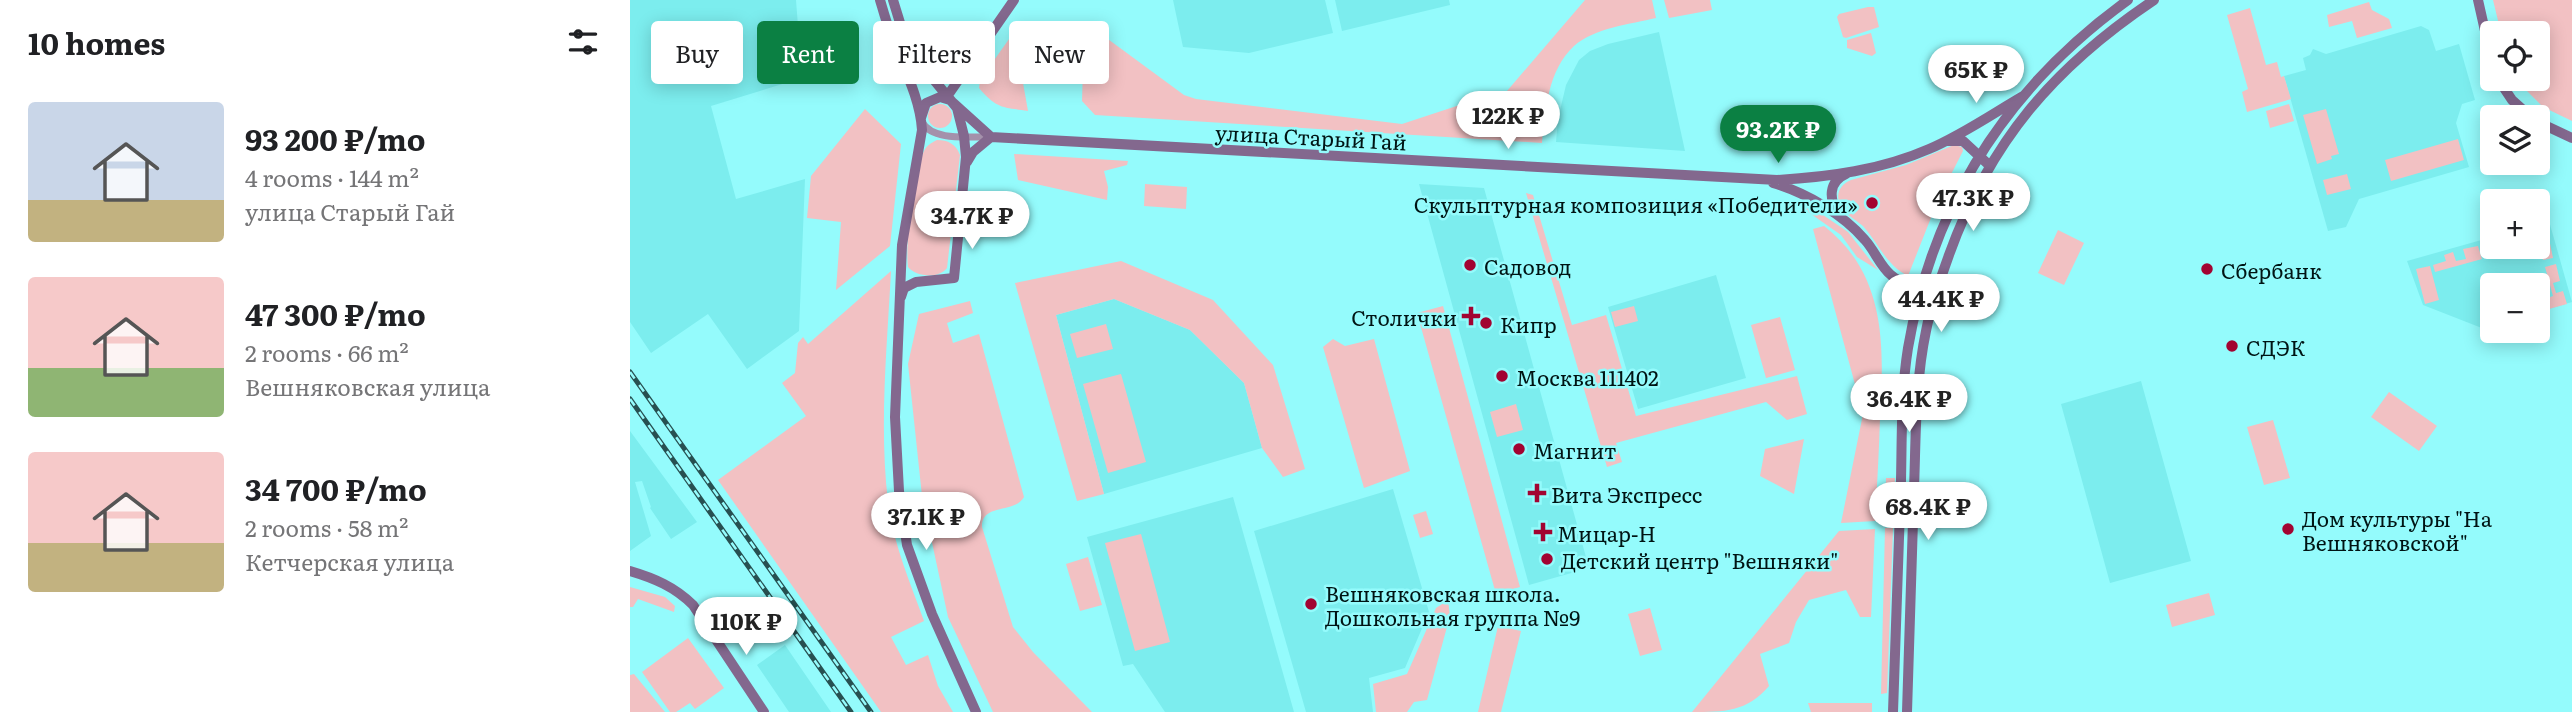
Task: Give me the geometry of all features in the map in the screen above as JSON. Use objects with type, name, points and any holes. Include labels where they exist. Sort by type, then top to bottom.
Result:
[{"type":"main road","points":[[874,0],[884,21]]},
{"type":"main road","points":[[880,0],[886,21]]},
{"type":"main road","points":[[893,0],[901,26],[927,73],[951,103],[991,138],[973,152],[965,165]]},
{"type":"main road","points":[[951,103],[1014,0]]},
{"type":"main road","points":[[1893,712],[1908,350],[1922,288],[1951,205],[1979,155],[2024,96],[2077,41],[2128,0]]},
{"type":"main road","points":[[1907,712],[1920,370],[1926,328],[1962,219],[1989,165],[2023,116],[2058,76],[2114,28],[2154,0]]},
{"type":"main road","points":[[2478,0],[2483,21]]},
{"type":"main road","points":[[910,84],[921,118]]},
{"type":"main road","points":[[2505,91],[2517,105]]},
{"type":"main road","name":"улица Старый Гай","points":[[991,138],[1756,180],[1801,179],[1850,173],[1917,154],[1944,142],[2024,96]]},
{"type":"main road","points":[[951,103],[929,100],[923,108],[921,118],[922,141],[904,227],[895,417],[899,491],[907,545],[932,614],[976,712]]},
{"type":"main road","points":[[900,308],[904,288],[921,282],[954,278],[965,165],[964,136],[951,103]]},
{"type":"main road","points":[[2550,128],[2572,138]]},
{"type":"main road","points":[[1944,142],[1955,139],[1963,141],[1989,165]]},
{"type":"main road","name":"улица Старый Гай","points":[[1850,173],[1837,179],[1831,191],[1834,206],[1843,219],[1866,241],[1890,275],[1899,281],[1937,292]]},
{"type":"main road","name":"улица Старый Гай","points":[[1756,180],[1793,190],[1843,219]]},
{"type":"main road","points":[[901,262],[908,277],[921,282]]},
{"type":"main road","points":[[630,571],[665,584],[693,605],[764,712]]},
{"type":"street","points":[[921,118],[927,130],[938,135],[952,130],[957,123],[951,103]]},
{"type":"street","name":"улица Старый Гай","points":[[938,135],[991,138]]},
{"type":"street","points":[[1902,455],[1904,450],[1909,448],[1914,450],[1916,456]]},
{"type":"shaded area","points":[[630,0],[796,0],[798,21],[757,21],[757,84],[782,84],[711,106],[736,199],[805,179],[799,331],[747,369],[708,314],[651,353],[630,322]]},
{"type":"shaded area","points":[[1173,0],[1325,0],[1333,33],[1249,53],[1183,47]]},
{"type":"shaded area","points":[[1335,0],[1449,0],[1450,5],[1342,31]]},
{"type":"shaded area","points":[[1585,0],[1652,0],[1656,18],[1592,35],[1574,46],[1565,56],[1549,91],[1542,143],[1095,115],[1082,101],[1082,84],[1109,84],[1109,40],[1184,95],[1196,99],[1402,124],[1507,91]]},
{"type":"shaded area","points":[[1664,0],[1710,0],[1712,10],[1669,18]]},
{"type":"shaded area","points":[[2493,0],[2572,0],[2572,121],[2550,110],[2550,105],[2541,105],[2527,91],[2550,91],[2550,21],[2498,21]]},
{"type":"shaded area","points":[[2369,2],[2372,10],[2389,19],[2392,28],[2357,38],[2352,21],[2329,27],[2327,15]]},
{"type":"shaded area","points":[[1874,7],[1879,27],[1843,37],[1837,17],[1839,14]]},
{"type":"shaded area","points":[[2250,8],[2266,65],[2277,62],[2291,99],[2247,112],[2242,92],[2248,89],[2227,15]]},
{"type":"shaded area","points":[[2421,26],[2429,30],[2436,51],[2459,44],[2475,100],[2462,104],[2456,123],[2469,167],[2359,199],[2346,227],[2328,231],[2284,76],[2306,70],[2303,58],[2310,55],[2313,49],[2326,54]]},
{"type":"shaded area","points":[[1659,32],[1685,151],[1556,142],[1566,85],[1579,60],[1590,51],[1608,44]]},
{"type":"shaded area","points":[[1871,33],[1876,53],[1872,56],[1847,48],[1847,40]]},
{"type":"shaded area","points":[[1009,39],[1009,84],[1023,84],[1028,111],[1000,106],[979,88],[980,84],[995,84],[995,59]]},
{"type":"shaded area","points":[[940,104],[949,107],[952,116],[949,125],[940,128],[931,125],[928,116],[931,107]]},
{"type":"shaded area","points":[[2289,104],[2294,121],[2270,128],[2266,111]]},
{"type":"shaded area","points":[[865,109],[901,144],[890,246],[836,290],[841,222],[807,218],[811,176]]},
{"type":"shaded area","points":[[2326,109],[2339,154],[2317,164],[2303,115]]},
{"type":"shaded area","points":[[2458,139],[2464,160],[2391,181],[2385,160]]},
{"type":"shaded area","points":[[937,140],[951,143],[960,155],[947,268],[939,274],[928,275],[916,273],[908,267],[908,241],[913,191],[920,161],[926,147]]},
{"type":"shaded area","points":[[1954,145],[1962,147],[1963,151],[1938,200],[1908,276],[1894,266],[1863,226],[1843,209],[1838,198],[1839,191],[1851,180],[1906,165]]},
{"type":"shaded area","points":[[1014,154],[1128,161],[1127,165],[1104,171],[1108,187],[1107,200],[1018,180]]},
{"type":"shaded area","points":[[2347,174],[2351,189],[2327,195],[2323,180]]},
{"type":"shaded area","points":[[1145,184],[1187,187],[1186,209],[1144,206]]},
{"type":"shaded area","points":[[1419,184],[1484,188],[1589,568],[1529,585]]},
{"type":"shaded area","points":[[1526,193],[1533,195],[1572,325],[1606,315],[1636,416],[1797,376],[1807,414],[1787,420],[1766,402],[1616,443],[1622,462],[1607,467]]},
{"type":"shaded area","points":[[1804,202],[1848,232],[1878,270],[1857,257],[1841,235],[1801,207]]},
{"type":"shaded area","points":[[2550,225],[2572,302],[2550,308],[2550,273],[2480,273],[2480,327],[2423,305],[2407,261],[2480,240],[2480,259],[2550,259]]},
{"type":"shaded area","points":[[1824,226],[1845,245],[1860,267],[1877,314],[1882,365],[1875,521],[1841,523],[1863,414],[1813,229]]},
{"type":"shaded area","points":[[2058,230],[2084,243],[2064,285],[2038,273]]},
{"type":"shaded area","points":[[2478,246],[2482,259],[2435,272],[2433,265],[2446,261],[2444,255],[2453,252],[2456,261],[2466,259],[2463,249]]},
{"type":"shaded area","points":[[1121,261],[1213,300],[1273,365],[1305,469],[1283,477],[1262,448],[1244,383],[1190,330],[1114,299],[1056,315],[1104,494],[1077,501],[1015,283]]},
{"type":"shaded area","points":[[2556,264],[2560,281],[2553,283],[2556,293],[2563,291],[2567,304],[2550,309],[2550,297],[2553,296],[2550,273],[2547,273],[2545,267]]},
{"type":"shaded area","points":[[2430,266],[2439,300],[2425,304],[2416,269]]},
{"type":"shaded area","points":[[891,271],[884,416],[885,473],[890,517],[924,621],[891,637],[906,665],[928,655],[938,686],[953,712],[881,712],[718,480],[806,416],[782,383],[795,373],[798,343],[803,337],[808,344]]},
{"type":"shaded area","points":[[1716,275],[1746,378],[1638,409],[1608,307]]},
{"type":"shaded area","points":[[1114,299],[1190,330],[1244,383],[1262,448],[1104,494],[1056,315]]},
{"type":"shaded area","points":[[970,301],[973,313],[947,323],[953,343],[979,334],[1024,497],[1014,505],[992,511],[983,520],[982,527],[1013,627],[1033,652],[1092,712],[993,712],[948,617],[922,496],[908,364],[919,314]]},
{"type":"shaded area","points":[[1443,306],[1520,587],[1496,594],[1417,313]]},
{"type":"shaded area","points":[[1634,306],[1638,321],[1615,327],[1611,312]]},
{"type":"shaded area","points":[[1780,317],[1795,370],[1766,378],[1751,325]]},
{"type":"shaded area","points":[[1106,324],[1113,349],[1077,358],[1070,334]]},
{"type":"shaded area","points":[[1333,339],[1345,346],[1374,339],[1410,471],[1364,488],[1323,347]]},
{"type":"shaded area","points":[[1121,374],[1146,462],[1108,473],[1083,384]]},
{"type":"shaded area","points":[[2141,381],[2191,561],[2110,583],[2061,404]]},
{"type":"shaded area","points":[[2389,392],[2437,426],[2419,451],[2371,417]]},
{"type":"shaded area","points":[[1516,404],[1523,430],[1497,437],[1490,412]]},
{"type":"shaded area","points":[[2273,420],[2290,478],[2264,485],[2247,427]]},
{"type":"shaded area","points":[[630,431],[697,522],[671,539],[650,508],[642,481],[635,482],[651,536],[630,551]]},
{"type":"shaded area","points":[[1804,439],[1794,494],[1760,476],[1765,449]]},
{"type":"shaded area","points":[[1886,478],[1895,478],[1893,519],[1885,519]]},
{"type":"shaded area","points":[[1393,489],[1429,612],[1405,668],[1369,678],[1373,712],[1306,712],[1254,531]]},
{"type":"shaded area","points":[[1233,497],[1294,712],[1165,712],[1133,664],[1123,666],[1087,537]]},
{"type":"shaded area","points":[[1426,511],[1433,534],[1420,538],[1413,515]]},
{"type":"shaded area","points":[[1885,528],[1893,528],[1887,693],[1881,694]]},
{"type":"shaded area","points":[[1875,529],[1871,617],[1860,617],[1846,590],[1809,600],[1796,622],[1789,643],[1760,654],[1769,686],[1761,695],[1734,709],[1692,712],[1839,531]]},
{"type":"shaded area","points":[[1141,534],[1170,642],[1135,651],[1105,543]]},
{"type":"shaded area","points":[[1088,557],[1102,605],[1080,611],[1066,564]]},
{"type":"shaded area","points":[[630,587],[665,597],[675,606],[674,612],[638,599],[633,607],[630,607]]},
{"type":"shaded area","points":[[2209,593],[2215,615],[2172,627],[2166,605]]},
{"type":"shaded area","points":[[1448,600],[1450,616],[1427,700],[1414,702],[1407,712],[1376,712],[1373,684],[1407,674],[1436,608]]},
{"type":"shaded area","points":[[1650,608],[1662,650],[1640,656],[1628,614]]},
{"type":"shaded area","points":[[1498,626],[1521,631],[1501,712],[1478,712]]},
{"type":"shaded area","points":[[688,638],[724,688],[695,709],[690,703],[676,712],[670,712],[642,672]]},
{"type":"shaded area","points":[[785,645],[831,712],[789,712],[757,665]]},
{"type":"shaded area","points":[[634,674],[665,712],[630,712],[630,675]]},
{"type":"shaded area","points":[[1808,703],[1872,703],[1872,712],[1811,712]]},
{"type":"railway","points":[[630,372],[871,712]]},
{"type":"railway","points":[[630,399],[851,712]]},
{"type":"place","name":"Скульптурная композиция «Победители»","points":[[1872,203]]},
{"type":"place","name":"Садовод","points":[[1470,265]]},
{"type":"place","name":"Сбербанк","points":[[2207,269]]},
{"type":"place","name":"Столички","points":[[1471,316]]},
{"type":"place","name":"Кипр","points":[[1486,323]]},
{"type":"place","name":"СДЭК","points":[[2232,346]]},
{"type":"place","name":"Москва 111402","points":[[1502,376]]},
{"type":"place","name":"Магнит","points":[[1519,449]]},
{"type":"place","name":"Вита Экспресс","points":[[1537,493]]},
{"type":"place","name":"Дом культуры \"На Вешняковской\"","points":[[2288,529]]},
{"type":"place","name":"Мицар-Н","points":[[1543,532]]},
{"type":"place","name":"Детский центр \"Вешняки\"","points":[[1547,559]]},
{"type":"place","name":"Вешняковская школа. Дошкольная группа №9","points":[[1311,604]]}]
